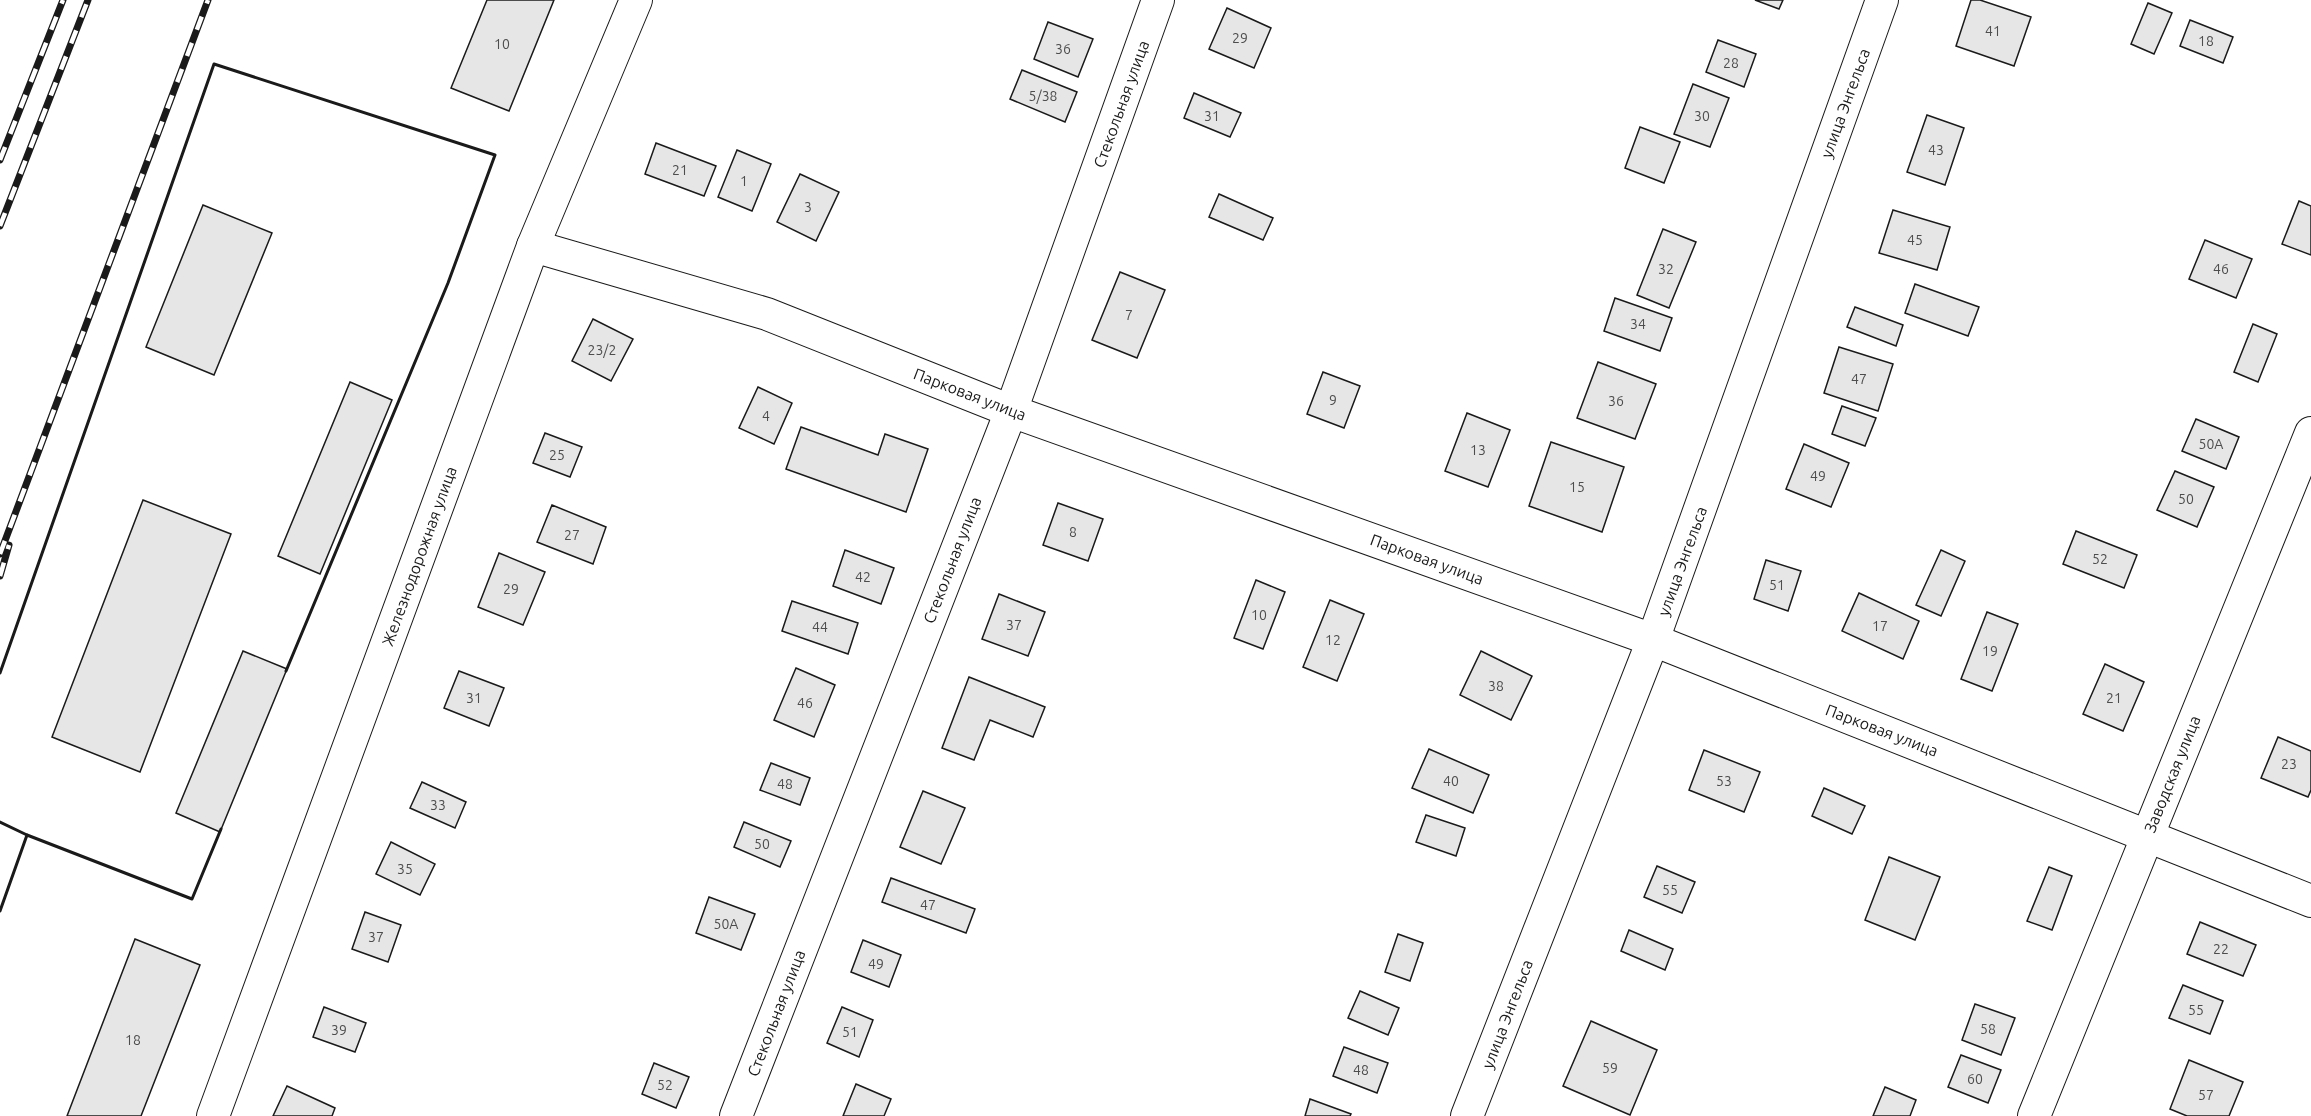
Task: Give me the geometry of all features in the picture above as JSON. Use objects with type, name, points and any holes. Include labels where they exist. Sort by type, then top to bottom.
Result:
[{"type":"street","name":"Железнодорожная улица","points":[[213,1116],[533,246],[636,0]]},
{"type":"street","name":"Стекольная улица","points":[[736,1116],[1011,411],[1158,0]]},
{"type":"street","name":"улица Энгельса","points":[[1467,1116],[1653,640],[1882,0]]},
{"type":"street","name":"Парковая улица","points":[[533,246],[767,314],[1011,411],[1653,640],[2311,901]]},
{"type":"street","name":"Заводская улица","points":[[2034,1116],[2311,433]]},
{"type":"building","points":[[487,0],[554,0],[509,111],[451,88]]},
{"type":"building","points":[[1755,0],[1783,0],[1779,9]]},
{"type":"building","points":[[1971,0],[1980,0],[2031,17],[2014,66],[1956,46]]},
{"type":"building","points":[[2148,3],[2172,13],[2154,54],[2131,44]]},
{"type":"building","points":[[1227,8],[1271,28],[1254,68],[1209,49]]},
{"type":"building","points":[[2190,20],[2233,37],[2223,63],[2180,46]]},
{"type":"building","points":[[1048,22],[1093,39],[1078,77],[1034,59]]},
{"type":"building","points":[[1718,40],[1756,54],[1744,87],[1706,72]]},
{"type":"building","points":[[1022,70],[1077,92],[1065,122],[1010,99]]},
{"type":"building","points":[[1693,84],[1729,98],[1710,147],[1674,134]]},
{"type":"building","points":[[1194,93],[1241,113],[1230,137],[1184,118]]},
{"type":"building","points":[[1927,115],[1964,128],[1945,185],[1907,172]]},
{"type":"building","points":[[1640,127],[1680,142],[1664,183],[1625,168]]},
{"type":"building","points":[[656,143],[716,166],[704,196],[645,174]]},
{"type":"building","points":[[737,150],[771,164],[752,211],[718,197]]},
{"type":"building","points":[[800,174],[839,192],[816,241],[777,222]]},
{"type":"building","points":[[1219,194],[1273,218],[1263,240],[1209,217]]},
{"type":"building","points":[[2299,201],[2311,206],[2311,255],[2282,244]]},
{"type":"building","points":[[203,205],[272,233],[214,375],[146,347]]},
{"type":"building","points":[[1893,210],[1950,227],[1937,270],[1879,253]]},
{"type":"building","points":[[1663,229],[1696,242],[1669,308],[1637,295]]},
{"type":"building","points":[[2205,240],[2252,259],[2236,298],[2189,279]]},
{"type":"building","points":[[1120,272],[1165,290],[1137,358],[1092,340]]},
{"type":"building","points":[[1915,284],[1979,307],[1968,336],[1905,313]]},
{"type":"building","points":[[1615,298],[1672,318],[1660,351],[1604,331]]},
{"type":"building","points":[[1855,307],[1903,325],[1896,346],[1847,327]]},
{"type":"building","points":[[593,319],[633,339],[611,381],[572,361]]},
{"type":"building","points":[[2253,324],[2277,334],[2258,382],[2234,372]]},
{"type":"building","points":[[1839,347],[1893,364],[1878,411],[1824,393]]},
{"type":"building","points":[[1598,362],[1656,384],[1635,439],[1577,418]]},
{"type":"building","points":[[1323,372],[1360,386],[1344,428],[1307,414]]},
{"type":"building","points":[[350,382],[392,400],[320,574],[278,556]]},
{"type":"building","points":[[758,387],[792,403],[774,444],[739,428]]},
{"type":"building","points":[[1842,406],[1876,418],[1865,446],[1832,434]]},
{"type":"building","points":[[1467,413],[1510,430],[1488,487],[1445,471]]},
{"type":"building","points":[[2196,419],[2239,437],[2226,469],[2182,451]]},
{"type":"building","points":[[801,427],[878,455],[885,434],[928,449],[906,512],[786,469]]},
{"type":"building","points":[[545,433],[582,447],[570,477],[533,463]]},
{"type":"building","points":[[1551,442],[1624,467],[1602,532],[1529,506]]},
{"type":"building","points":[[1804,444],[1849,463],[1831,507],[1786,489]]},
{"type":"building","points":[[2175,471],[2214,487],[2197,527],[2157,510]]},
{"type":"building","points":[[143,500],[231,534],[140,772],[52,737]]},
{"type":"building","points":[[1058,503],[1103,519],[1088,561],[1043,545]]},
{"type":"building","points":[[552,505],[606,527],[593,564],[537,542]]},
{"type":"building","points":[[2076,531],[2137,555],[2124,588],[2063,564]]},
{"type":"building","points":[[845,550],[894,568],[881,604],[833,586]]},
{"type":"building","points":[[1941,550],[1965,561],[1941,616],[1916,605]]},
{"type":"building","points":[[499,553],[545,572],[523,625],[478,607]]},
{"type":"building","points":[[1766,560],[1801,571],[1788,611],[1754,599]]},
{"type":"building","points":[[1256,580],[1285,592],[1263,649],[1234,638]]},
{"type":"building","points":[[1859,593],[1919,621],[1903,659],[1842,631]]},
{"type":"building","points":[[999,594],[1045,612],[1028,656],[982,639]]},
{"type":"building","points":[[1330,600],[1364,614],[1337,681],[1303,667]]},
{"type":"building","points":[[792,601],[858,623],[848,654],[782,631]]},
{"type":"building","points":[[1987,612],[2018,624],[1992,691],[1961,679]]},
{"type":"building","points":[[243,651],[287,669],[220,832],[176,813]]},
{"type":"building","points":[[1481,651],[1532,676],[1511,720],[1460,695]]},
{"type":"building","points":[[2105,664],[2144,682],[2123,731],[2083,714]]},
{"type":"building","points":[[796,668],[835,685],[814,737],[774,720]]},
{"type":"building","points":[[459,671],[504,688],[489,726],[444,708]]},
{"type":"building","points":[[969,677],[1045,707],[1033,737],[990,720],[974,760],[942,748]]},
{"type":"building","points":[[2278,737],[2311,751],[2311,790],[2308,797],[2261,778]]},
{"type":"building","points":[[1429,749],[1489,775],[1473,813],[1412,788]]},
{"type":"building","points":[[1704,750],[1760,772],[1744,812],[1689,790]]},
{"type":"building","points":[[771,763],[810,778],[800,805],[760,790]]},
{"type":"building","points":[[422,782],[466,802],[455,828],[410,808]]},
{"type":"building","points":[[1824,788],[1865,806],[1852,834],[1812,816]]},
{"type":"building","points":[[923,791],[965,808],[941,864],[900,847]]},
{"type":"building","points":[[1426,815],[1465,828],[1456,856],[1416,842]]},
{"type":"building","points":[[744,822],[791,841],[780,867],[734,847]]},
{"type":"building","points":[[391,842],[435,864],[420,895],[376,874]]},
{"type":"building","points":[[1889,857],[1940,877],[1915,940],[1865,920]]},
{"type":"building","points":[[1657,866],[1695,882],[1682,913],[1644,897]]},
{"type":"building","points":[[2049,867],[2072,876],[2052,930],[2027,921]]},
{"type":"building","points":[[891,878],[975,909],[966,933],[882,902]]},
{"type":"building","points":[[709,897],[755,914],[741,950],[696,933]]},
{"type":"building","points":[[365,912],[401,925],[388,962],[352,949]]},
{"type":"building","points":[[2200,922],[2256,945],[2243,976],[2187,954]]},
{"type":"building","points":[[1629,930],[1673,949],[1665,970],[1621,951]]},
{"type":"building","points":[[1398,934],[1423,943],[1410,981],[1385,972]]},
{"type":"building","points":[[135,939],[200,965],[141,1116],[67,1116]]},
{"type":"building","points":[[863,940],[901,955],[889,987],[851,972]]},
{"type":"building","points":[[2183,985],[2223,1001],[2210,1034],[2169,1018]]},
{"type":"building","points":[[1360,991],[1399,1008],[1388,1035],[1348,1018]]},
{"type":"building","points":[[1975,1004],[2015,1018],[2001,1055],[1962,1040]]},
{"type":"building","points":[[324,1007],[366,1023],[355,1052],[313,1037]]},
{"type":"building","points":[[842,1007],[873,1020],[859,1057],[827,1043]]},
{"type":"building","points":[[1591,1021],[1657,1050],[1630,1115],[1563,1086]]},
{"type":"building","points":[[1344,1047],[1388,1063],[1377,1093],[1333,1076]]},
{"type":"building","points":[[1961,1055],[2001,1070],[1988,1103],[1948,1087]]},
{"type":"building","points":[[2189,1060],[2243,1082],[2229,1116],[2187,1116],[2170,1109]]},
{"type":"building","points":[[654,1063],[689,1077],[676,1108],[642,1094]]},
{"type":"building","points":[[856,1084],[891,1099],[884,1116],[843,1116]]},
{"type":"building","points":[[287,1086],[335,1108],[332,1116],[273,1116]]},
{"type":"building","points":[[1885,1087],[1916,1100],[1910,1116],[1873,1116]]},
{"type":"building","points":[[1310,1099],[1351,1114],[1350,1116],[1305,1116]]},
{"type":"railway","points":[[0,160],[63,0]]},
{"type":"railway","points":[[0,226],[88,0]]},
{"type":"railway","points":[[0,554],[208,0]]},
{"type":"railway","points":[[0,576],[9,545]]},
{"type":"wall","points":[[0,673],[214,64],[495,155],[448,283],[286,671]]},
{"type":"wall","points":[[0,822],[27,835]]},
{"type":"wall","points":[[0,911],[27,835],[192,899],[221,829]]}]
